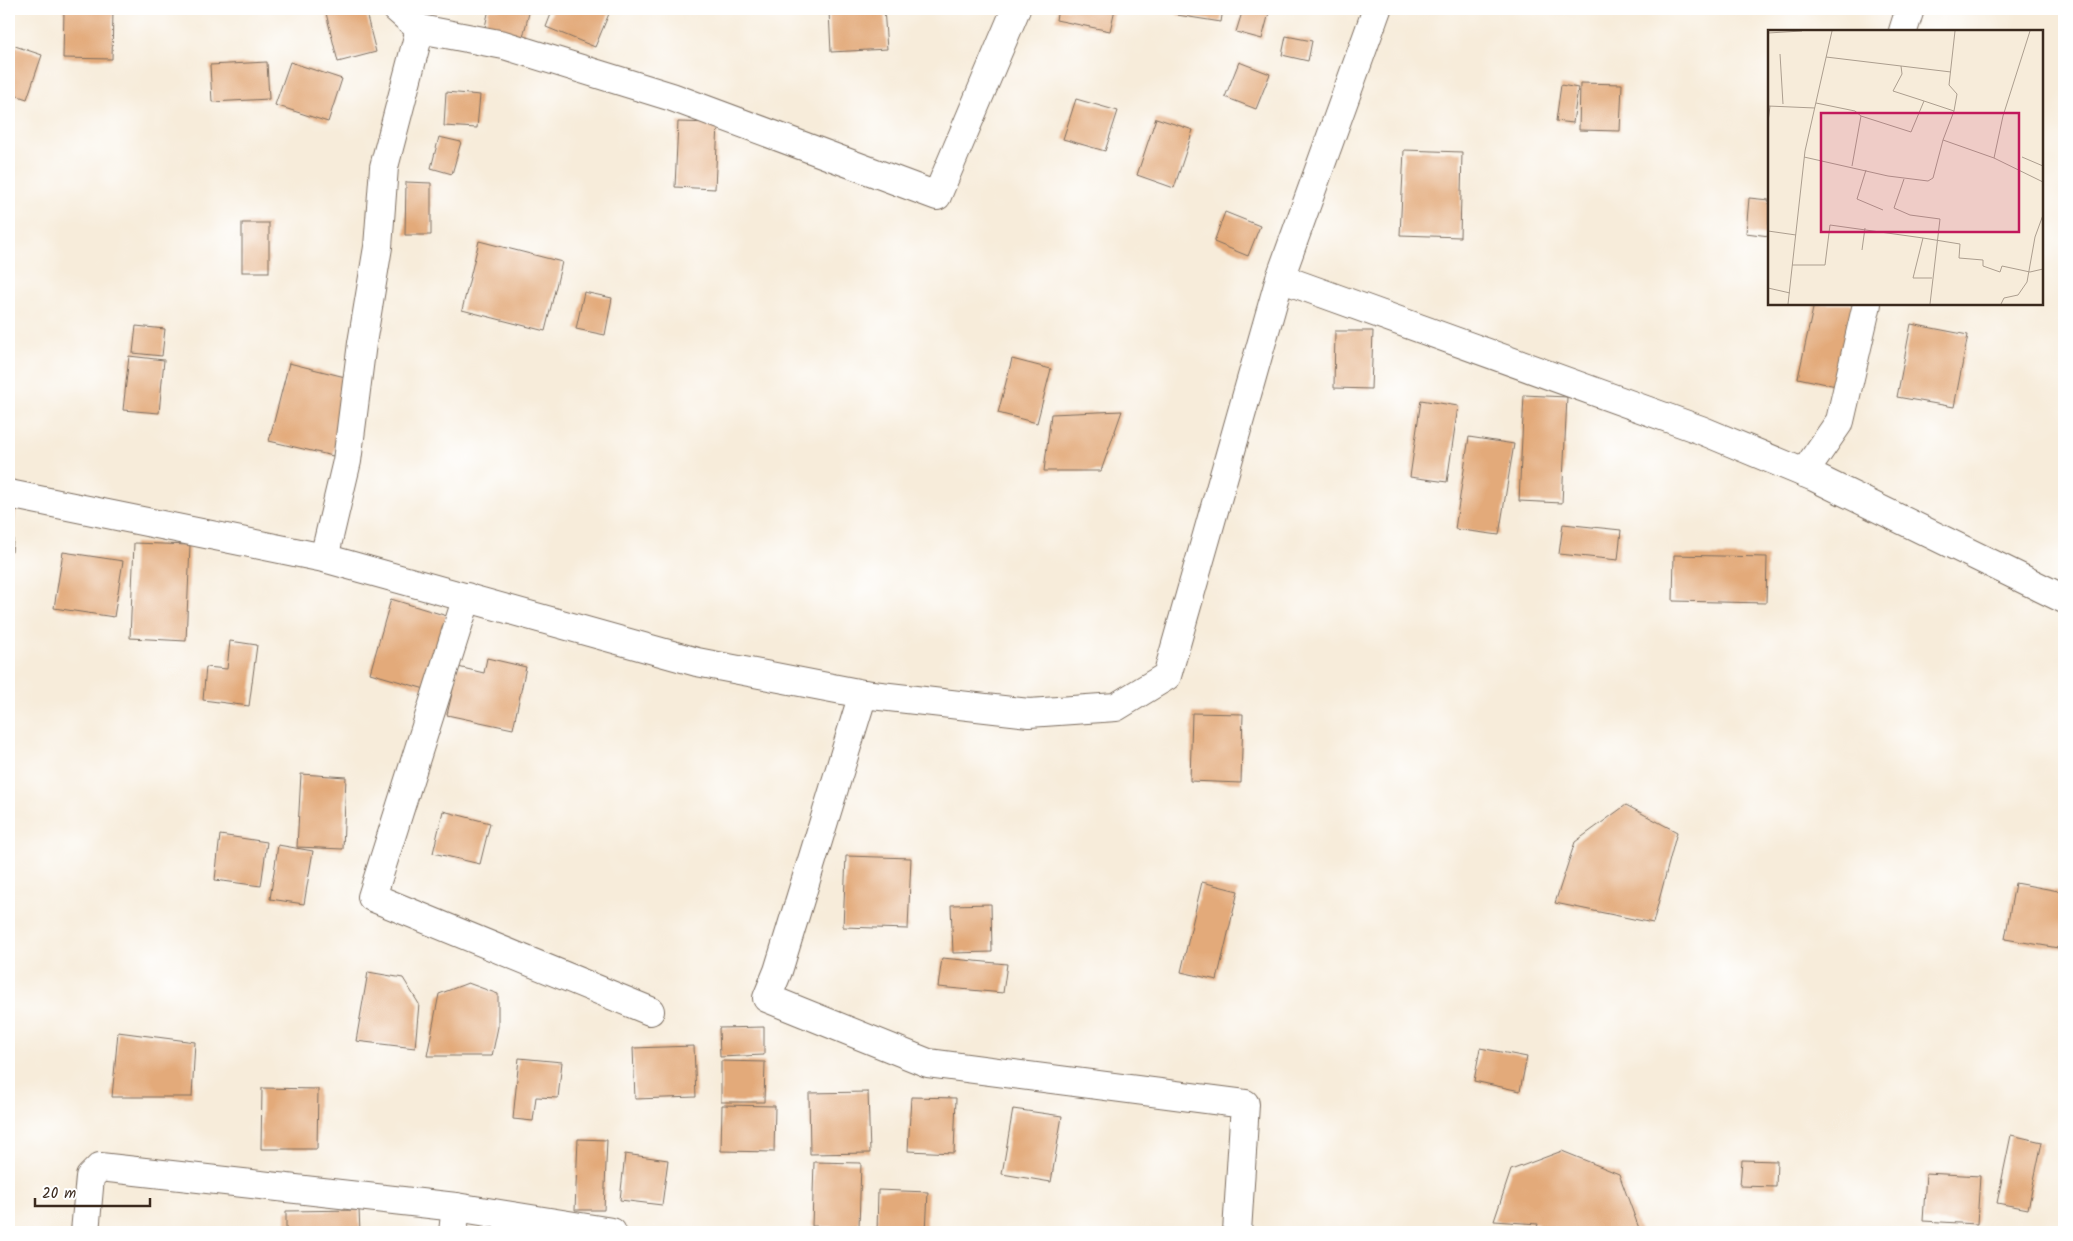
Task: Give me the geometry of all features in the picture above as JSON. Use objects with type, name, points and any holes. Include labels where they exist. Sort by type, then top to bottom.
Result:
[{"type":"street","points":[[397,9],[420,29],[504,45],[672,97],[937,196],[1016,9]]},
{"type":"street","points":[[9,494],[324,558],[697,662],[863,694],[1029,713],[1116,707],[1167,676],[1280,278],[1377,9]]},
{"type":"street","points":[[1903,30],[1910,9]]},
{"type":"street","points":[[324,558],[347,461],[362,343],[378,247],[384,167],[420,29]]},
{"type":"street","points":[[1280,278],[1701,430],[1804,473],[2064,598]]},
{"type":"street","points":[[1804,473],[1840,422],[1867,305]]},
{"type":"street","points":[[467,597],[372,897],[650,1011]]},
{"type":"street","points":[[863,694],[778,971],[767,998],[928,1063],[1244,1104],[1237,1232]]},
{"type":"street","points":[[85,1232],[90,1177],[100,1167],[454,1220],[612,1232]]},
{"type":"building","points":[[325,9],[365,9],[376,52],[338,62]]},
{"type":"building","points":[[489,9],[530,9],[523,37],[485,27]]},
{"type":"building","points":[[553,9],[611,9],[595,47],[546,27]]},
{"type":"building","points":[[884,9],[887,49],[831,52],[829,11]]},
{"type":"building","points":[[1058,9],[1115,9],[1110,31],[1056,20]]},
{"type":"building","points":[[1178,9],[1223,9],[1221,22],[1177,15]]},
{"type":"building","points":[[1243,9],[1270,9],[1262,39],[1236,32]]},
{"type":"building","points":[[64,10],[113,10],[112,59],[63,58]]},
{"type":"building","points":[[1286,36],[1312,41],[1308,61],[1282,55]]},
{"type":"building","points":[[9,44],[42,55],[27,99],[9,93]]},
{"type":"building","points":[[267,62],[269,99],[212,102],[210,65]]},
{"type":"building","points":[[290,62],[342,79],[328,122],[275,105]]},
{"type":"building","points":[[1239,62],[1270,74],[1256,109],[1225,97]]},
{"type":"building","points":[[1580,83],[1622,84],[1620,131],[1579,130]]},
{"type":"building","points":[[1561,85],[1578,88],[1573,123],[1556,121]]},
{"type":"building","points":[[446,92],[480,95],[477,128],[444,126]]},
{"type":"building","points":[[1076,99],[1118,111],[1105,151],[1063,139]]},
{"type":"building","points":[[1156,118],[1193,130],[1174,188],[1137,175]]},
{"type":"building","points":[[678,122],[718,123],[715,189],[675,187]]},
{"type":"building","points":[[439,137],[461,142],[452,174],[431,168]]},
{"type":"building","points":[[1404,150],[1462,152],[1460,237],[1400,235]]},
{"type":"building","points":[[406,182],[431,183],[431,235],[405,235]]},
{"type":"building","points":[[1749,198],[1768,200],[1768,236],[1746,233]]},
{"type":"building","points":[[1225,212],[1260,226],[1248,256],[1214,242]]},
{"type":"building","points":[[242,223],[269,223],[269,272],[242,272]]},
{"type":"building","points":[[479,241],[562,262],[545,331],[462,310]]},
{"type":"building","points":[[584,292],[612,298],[605,335],[576,329]]},
{"type":"building","points":[[1814,305],[1854,305],[1836,386],[1798,378]]},
{"type":"building","points":[[1911,324],[1968,335],[1954,407],[1897,397]]},
{"type":"building","points":[[136,326],[165,329],[162,356],[133,353]]},
{"type":"building","points":[[1335,331],[1373,331],[1371,389],[1334,388]]},
{"type":"building","points":[[129,356],[164,360],[159,413],[123,410]]},
{"type":"building","points":[[1012,359],[1051,369],[1037,423],[998,413]]},
{"type":"building","points":[[289,363],[353,379],[333,456],[269,441]]},
{"type":"building","points":[[1524,395],[1567,397],[1562,503],[1519,501]]},
{"type":"building","points":[[1421,400],[1458,406],[1447,482],[1410,477]]},
{"type":"building","points":[[1122,411],[1101,471],[1044,471],[1051,414]]},
{"type":"building","points":[[1469,437],[1514,444],[1499,535],[1455,529]]},
{"type":"building","points":[[9,508],[16,509],[12,552],[9,552]]},
{"type":"building","points":[[1563,524],[1621,530],[1618,560],[1559,554]]},
{"type":"building","points":[[134,543],[190,545],[186,641],[130,638]]},
{"type":"building","points":[[63,552],[123,561],[114,617],[54,608]]},
{"type":"building","points":[[1674,555],[1767,557],[1766,603],[1673,601]]},
{"type":"building","points":[[391,599],[447,616],[425,689],[370,673]]},
{"type":"building","points":[[230,641],[257,645],[249,706],[203,700],[206,667],[227,669]]},
{"type":"building","points":[[487,658],[526,667],[513,729],[447,715],[458,667],[484,673]]},
{"type":"building","points":[[1192,713],[1243,714],[1241,783],[1190,781]]},
{"type":"building","points":[[301,774],[346,777],[343,849],[297,847]]},
{"type":"building","points":[[1626,805],[1677,832],[1653,923],[1555,903],[1575,842]]},
{"type":"building","points":[[443,811],[490,823],[480,864],[433,853]]},
{"type":"building","points":[[220,835],[267,842],[261,886],[215,880]]},
{"type":"building","points":[[278,845],[313,851],[304,904],[270,899]]},
{"type":"building","points":[[846,856],[911,858],[908,929],[843,927]]},
{"type":"building","points":[[1202,882],[1238,891],[1217,980],[1181,972]]},
{"type":"building","points":[[2015,883],[2064,892],[2064,949],[2005,939]]},
{"type":"building","points":[[991,904],[992,952],[953,953],[951,905]]},
{"type":"building","points":[[942,958],[1007,964],[1003,993],[938,987]]},
{"type":"building","points":[[368,972],[403,978],[419,1004],[415,1048],[356,1041]]},
{"type":"building","points":[[468,983],[498,994],[498,1027],[492,1056],[427,1056],[439,994]]},
{"type":"building","points":[[764,1027],[764,1055],[720,1057],[719,1028]]},
{"type":"building","points":[[118,1032],[195,1042],[192,1097],[112,1097]]},
{"type":"building","points":[[694,1046],[696,1097],[635,1099],[633,1048]]},
{"type":"building","points":[[1480,1048],[1527,1057],[1520,1091],[1474,1081]]},
{"type":"building","points":[[519,1058],[562,1062],[558,1098],[536,1097],[533,1121],[513,1119]]},
{"type":"building","points":[[721,1061],[765,1062],[764,1102],[721,1102]]},
{"type":"building","points":[[262,1088],[318,1089],[317,1149],[261,1149]]},
{"type":"building","points":[[868,1092],[870,1153],[810,1154],[809,1093]]},
{"type":"building","points":[[911,1097],[956,1098],[954,1153],[908,1151]]},
{"type":"building","points":[[722,1105],[775,1106],[774,1152],[721,1151]]},
{"type":"building","points":[[1013,1109],[1062,1116],[1051,1182],[1002,1174]]},
{"type":"building","points":[[2011,1135],[2042,1142],[2028,1209],[1997,1203]]},
{"type":"building","points":[[578,1139],[607,1140],[604,1210],[575,1210]]},
{"type":"building","points":[[1562,1151],[1619,1174],[1640,1231],[1536,1232],[1538,1224],[1494,1221],[1511,1170]]},
{"type":"building","points":[[625,1154],[668,1160],[662,1205],[620,1200]]},
{"type":"building","points":[[1742,1160],[1777,1161],[1776,1187],[1740,1186]]},
{"type":"building","points":[[814,1162],[861,1163],[859,1228],[812,1226]]},
{"type":"building","points":[[1926,1173],[1980,1176],[1977,1224],[1923,1221]]},
{"type":"building","points":[[878,1190],[928,1192],[926,1232],[877,1232]]},
{"type":"building","points":[[359,1210],[360,1232],[286,1232],[286,1211]]}]
